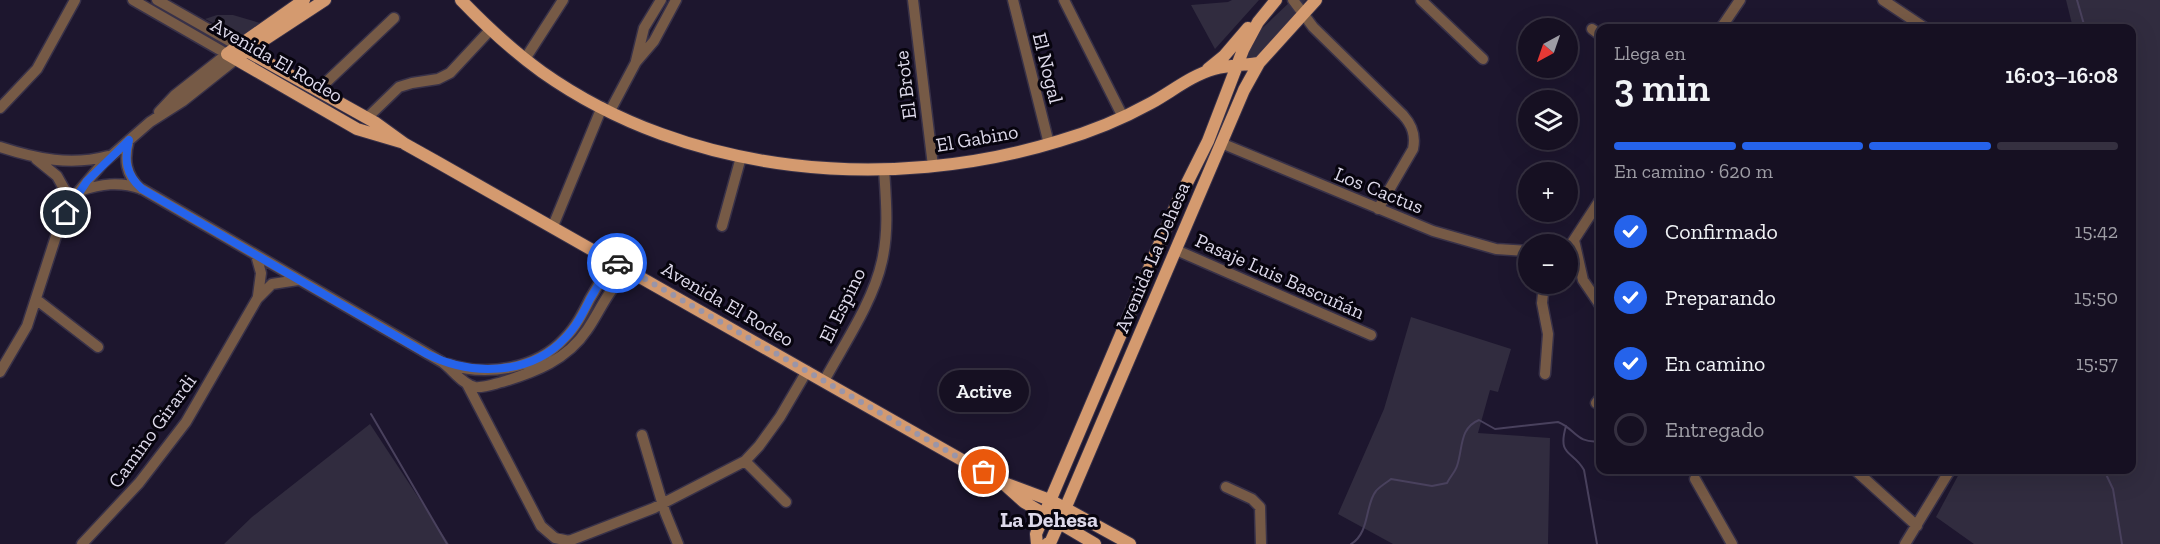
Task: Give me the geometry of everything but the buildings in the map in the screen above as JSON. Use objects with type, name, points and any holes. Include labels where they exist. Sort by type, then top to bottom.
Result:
[{"type":"main road","points":[[232,57],[304,0]]},
{"type":"main road","points":[[243,48],[325,0]]},
{"type":"main road","name":"Avenida La Dehesa","points":[[1047,544],[1051,541],[1059,523],[1244,90],[1259,63],[1316,0]]},
{"type":"main road","name":"El Gabino","points":[[467,2],[491,29],[525,59],[564,86],[606,109],[659,132],[741,157],[828,168],[884,169],[933,166],[998,157],[1049,144],[1123,117],[1214,69],[1259,63]]},
{"type":"main road","name":"El Gabino","points":[[1204,73],[1224,56],[1274,2]]},
{"type":"main road","name":"Avenida La Dehesa","points":[[1036,544],[1036,534],[1044,514],[1176,205],[1208,141],[1249,37],[1274,2]]},
{"type":"main road","name":"Avenida El Rodeo","points":[[243,48],[367,118],[405,144],[999,481],[1050,500],[1130,544]]},
{"type":"main road","name":"Avenida El Rodeo","points":[[232,57],[357,129],[405,144]]},
{"type":"main road","name":"Avenida El Rodeo","points":[[999,481],[1024,502],[1095,544]]},
{"type":"street","points":[[0,108],[37,69],[75,0]]},
{"type":"street","name":"Avenida El Rodeo","points":[[133,0],[232,57]]},
{"type":"street","name":"Avenida El Rodeo","points":[[157,0],[243,48]]},
{"type":"street","points":[[525,59],[563,0]]},
{"type":"street","points":[[636,62],[644,28],[661,0]]},
{"type":"street","points":[[552,226],[606,109],[636,62],[654,41],[676,0]]},
{"type":"street","name":"El Brote","points":[[913,0],[933,166]]},
{"type":"street","name":"El Nogal","points":[[1013,0],[1049,144]]},
{"type":"street","name":"El Nogal","points":[[1064,0],[1123,117]]},
{"type":"street","points":[[1293,0],[1312,27],[1403,115],[1413,129],[1415,141],[1413,149],[1378,209]]},
{"type":"street","points":[[1421,0],[1483,58]]},
{"type":"street","points":[[1724,24],[1740,0]]},
{"type":"street","points":[[1883,0],[1919,24]]},
{"type":"street","points":[[318,90],[394,18]]},
{"type":"street","points":[[367,118],[399,87],[438,80],[450,73],[491,29]]},
{"type":"street","points":[[0,372],[20,340],[37,300],[57,233],[79,191],[129,140],[183,100],[232,57]]},
{"type":"street","points":[[118,183],[127,178],[126,156],[129,140]]},
{"type":"street","name":"Los Cactus","points":[[1221,143],[1433,231],[1496,249],[1518,250]]},
{"type":"street","points":[[0,147],[33,158],[70,162],[94,160],[112,155]]},
{"type":"street","points":[[722,226],[741,157]]},
{"type":"street","points":[[33,158],[57,176],[72,203]]},
{"type":"street","points":[[57,176],[60,166],[70,162]]},
{"type":"street","name":"El Espino","points":[[825,381],[868,299],[881,265],[887,218],[884,169]]},
{"type":"street","points":[[128,170],[133,181],[142,189],[442,362],[467,384],[535,515],[551,540],[576,540],[664,504],[745,461],[780,417],[807,371]]},
{"type":"street","points":[[79,191],[96,185],[118,183],[142,189]]},
{"type":"street","points":[[1578,234],[1596,206]]},
{"type":"street","name":"Pasaje Luis Bascuñán","points":[[1176,250],[1371,335]]},
{"type":"street","name":"Camino Girardi","points":[[256,255],[261,273],[258,299]]},
{"type":"street","points":[[442,362],[464,368],[492,370],[520,364],[549,352],[573,329],[606,271],[607,257]]},
{"type":"street","points":[[1578,265],[1583,280],[1596,299]]},
{"type":"street","points":[[606,271],[610,279],[619,279]]},
{"type":"street","points":[[467,384],[479,387],[497,383],[542,368],[567,352],[588,328],[619,279],[632,271]]},
{"type":"street","name":"Camino Girardi","points":[[82,544],[110,516],[165,451],[197,404],[258,299],[272,284],[298,280]]},
{"type":"street","points":[[1543,294],[1542,303],[1548,334],[1545,374]]},
{"type":"street","points":[[37,300],[98,347]]},
{"type":"street","points":[[481,408],[486,394],[497,383]]},
{"type":"street","points":[[642,435],[665,512],[678,544]]},
{"type":"street","points":[[745,461],[786,502]]},
{"type":"street","points":[[1859,474],[1917,526]]},
{"type":"street","points":[[1905,544],[1948,474]]},
{"type":"street","points":[[1695,479],[1732,544]]},
{"type":"street","points":[[1226,487],[1252,499],[1260,507],[1261,544]]},
{"type":"shaded area","points":[[1232,0],[1259,0],[1215,49],[1191,5]]},
{"type":"shaded area","points":[[1292,0],[1306,0],[1258,60],[1243,64],[1254,36]]},
{"type":"shaded area","points":[[2066,0],[2160,0],[2160,544],[1974,544],[1936,517],[1959,474],[2136,474],[2136,24],[2072,24]]},
{"type":"shaded area","points":[[217,15],[233,15],[260,23],[241,37],[205,19]]},
{"type":"shaded area","points":[[1411,317],[1511,349],[1498,392],[1490,390],[1478,433],[1550,438],[1548,544],[1393,544],[1338,514],[1384,409]]},
{"type":"shaded area","points":[[370,424],[449,544],[224,544],[252,517]]},
{"type":"waterway","points":[[2077,0],[2084,24]]},
{"type":"waterway","points":[[371,414],[447,544]]},
{"type":"waterway","points":[[1351,544],[1361,533],[1370,503],[1377,490],[1391,479],[1432,486],[1447,483],[1457,466],[1468,428],[1479,420],[1495,429],[1558,422],[1581,438],[1596,441]]},
{"type":"waterway","points":[[1566,426],[1563,443],[1584,470],[1597,544]]},
{"type":"waterway","points":[[2106,474],[2113,489],[2122,544]]},
{"type":"way so far","points":[[617,263],[984,472]]},
{"type":"place","name":"Active","points":[[984,472]]},
{"type":"district","name":"La Dehesa","points":[[1049,519]]},
{"type":"route","points":[[66,213],[87,181],[129,140],[126,164],[133,181],[142,189],[427,354],[442,362],[464,368],[501,369],[530,361],[549,352],[573,329],[581,316],[606,271],[607,257],[617,263]]}]
